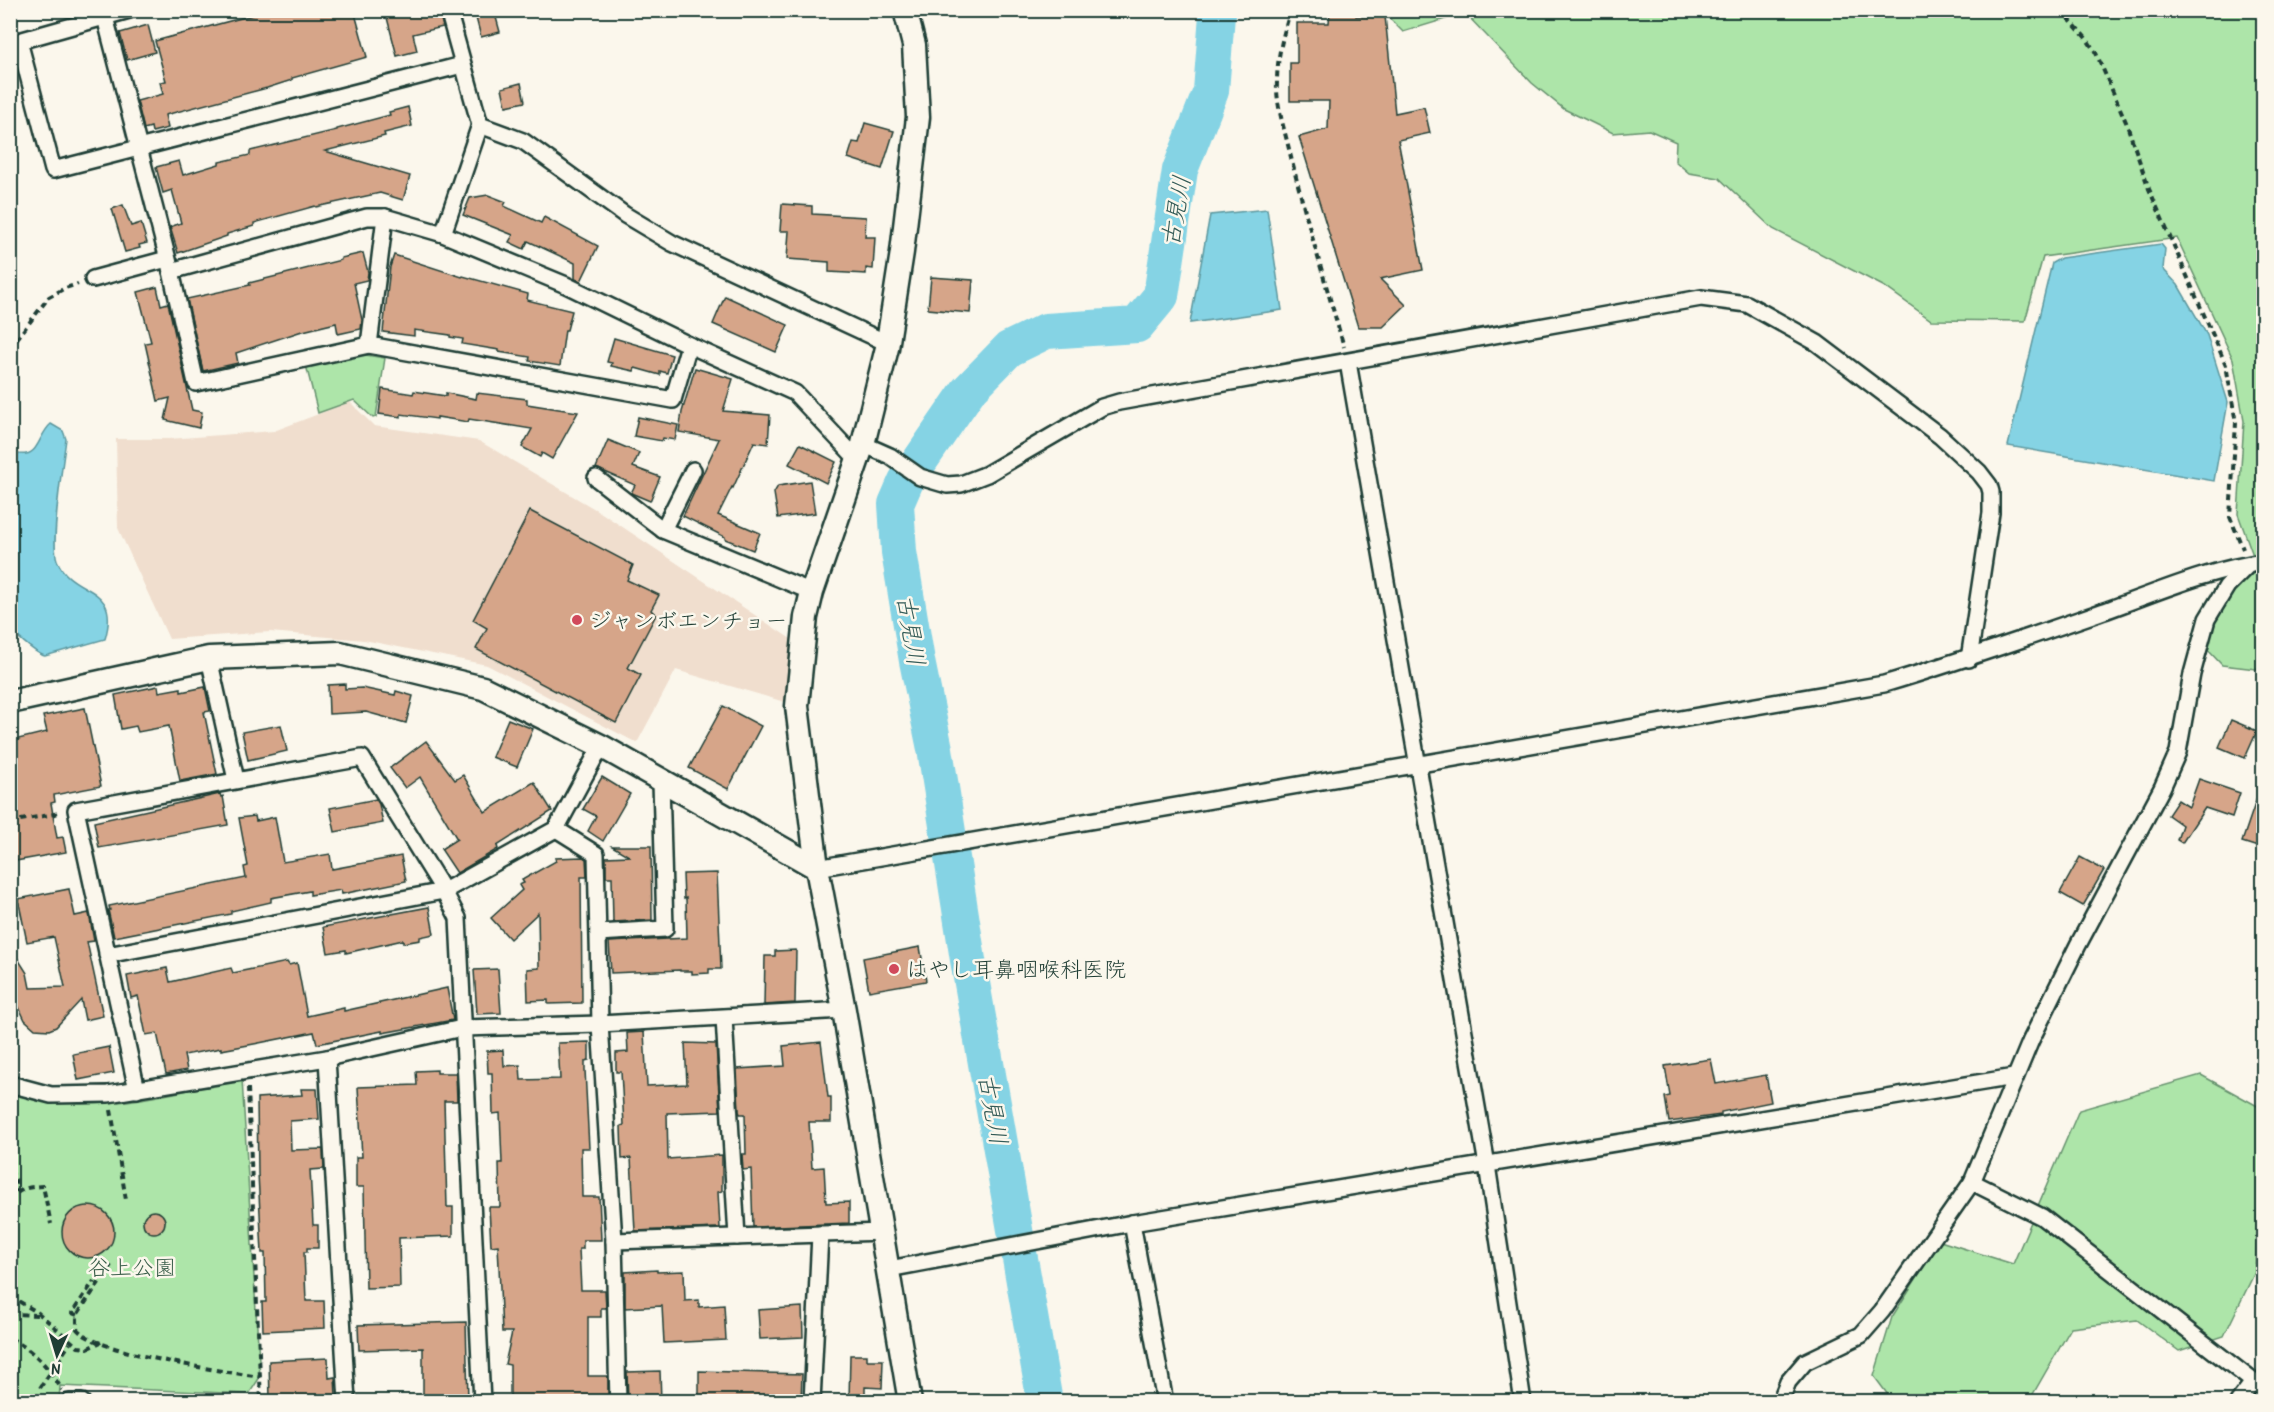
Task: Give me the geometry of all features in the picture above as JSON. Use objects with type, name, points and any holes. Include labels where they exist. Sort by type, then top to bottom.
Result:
[{"type":"street","points":[[129,10],[19,40],[53,170],[462,65]]},
{"type":"street","points":[[443,234],[480,125],[448,10]]},
{"type":"street","points":[[905,10],[914,45],[918,117],[902,252],[887,343],[861,452],[812,592],[806,617],[797,706],[817,868],[883,1232],[910,1401]]},
{"type":"street","points":[[105,17],[169,265],[196,383],[369,345],[673,400],[689,345]]},
{"type":"street","points":[[480,125],[523,141],[625,215],[672,243],[887,343]]},
{"type":"street","points":[[93,279],[169,265],[367,217],[385,217],[443,234],[566,285],[689,345],[795,393],[861,452],[900,463],[920,477],[947,485],[961,484],[975,479],[1102,407],[1119,402],[1701,298],[1734,300],[1747,304],[1817,343],[1940,436],[1979,472],[1989,485],[1990,513],[1969,659]]},
{"type":"street","points":[[369,345],[385,217]]},
{"type":"street","points":[[1348,362],[1487,1164],[1523,1401]]},
{"type":"street","points":[[663,530],[693,470]]},
{"type":"street","points":[[596,478],[663,530],[812,592]]},
{"type":"street","points":[[10,702],[209,658],[340,653],[483,688],[601,746],[817,868],[1884,684],[1969,659],[2187,582],[2256,563]]},
{"type":"street","points":[[1780,1401],[1788,1382],[1805,1362],[1861,1335],[1882,1311],[1972,1182],[2014,1077],[2078,945],[2162,788],[2178,752],[2192,674],[2207,619],[2227,586],[2256,563]]},
{"type":"street","points":[[209,658],[236,780]]},
{"type":"street","points":[[107,955],[444,891],[556,829],[601,746]]},
{"type":"street","points":[[136,1090],[76,810],[362,758],[444,891],[458,918],[482,1401]]},
{"type":"street","points":[[598,933],[665,929],[661,781]]},
{"type":"street","points":[[556,829],[596,854],[600,1024],[614,1241],[618,1401]]},
{"type":"street","points":[[10,1084],[51,1095],[108,1094],[327,1058],[462,1028],[600,1024],[844,1010]]},
{"type":"street","points":[[724,1018],[737,1237]]},
{"type":"street","points":[[327,1058],[347,1401]]},
{"type":"street","points":[[889,1269],[1132,1223],[2014,1077]]},
{"type":"street","points":[[1972,1182],[2042,1217],[2258,1386],[2238,1401]]},
{"type":"street","points":[[1132,1223],[1165,1401]]},
{"type":"street","points":[[614,1241],[883,1232]]},
{"type":"street","points":[[812,1401],[820,1234]]},
{"type":"street","points":[[69,1401],[82,1401]]},
{"type":"path","points":[[1291,10],[1278,65],[1276,83],[1279,103],[1297,181],[1348,362]]},
{"type":"path","points":[[2061,10],[2096,53],[2126,122],[2149,189],[2226,364],[2236,423],[2230,518],[2256,563]]},
{"type":"path","points":[[10,348],[49,297],[65,288],[93,279]]},
{"type":"path","points":[[10,822],[76,810]]},
{"type":"path","points":[[247,1071],[261,1401]]},
{"type":"path","points":[[108,1094],[126,1200]]},
{"type":"path","points":[[10,1170],[16,1180],[16,1192]]},
{"type":"path","points":[[10,1200],[16,1192],[43,1186],[51,1224]]},
{"type":"path","points":[[76,1315],[111,1265]]},
{"type":"path","points":[[94,1281],[72,1313],[76,1315],[78,1329],[88,1339],[164,1361],[260,1377]]},
{"type":"path","points":[[10,1296],[40,1315],[70,1343],[88,1348],[101,1342]]},
{"type":"path","points":[[10,1314],[40,1315]]},
{"type":"path","points":[[10,1338],[28,1348],[51,1371],[69,1401]]},
{"type":"path","points":[[40,1388],[70,1343]]},
{"type":"shaded area","points":[[350,402],[374,426],[479,441],[600,512],[794,641],[788,703],[676,670],[637,743],[487,665],[364,640],[270,632],[169,639],[118,528],[116,439],[169,439],[274,431]]},
{"type":"green space","points":[[1382,11],[2263,11],[2263,665],[2256,669],[2222,665],[2207,649],[2214,623],[2223,603],[2258,569],[2238,514],[2244,421],[2233,359],[2177,238],[2043,257],[2025,321],[1931,320],[1885,287],[1773,229],[1719,178],[1689,173],[1675,161],[1676,142],[1649,130],[1613,133],[1564,109],[1532,83],[1465,13],[1403,32]]},
{"type":"green space","points":[[353,353],[385,358],[376,417],[373,418],[354,400],[318,413],[306,365]]},
{"type":"green space","points":[[2201,1075],[2263,1109],[2264,1206],[2258,1209],[2255,1272],[2224,1336],[2179,1351],[2137,1320],[2071,1328],[2029,1401],[1896,1401],[1888,1395],[1874,1376],[1892,1317],[1940,1241],[2013,1264],[2079,1110]]},
{"type":"green space","name":"谷上公園","points":[[242,1079],[260,1377],[249,1394],[60,1386],[59,1401],[11,1402],[11,1087],[65,1102],[82,1104],[122,1102]]},
{"type":"water","points":[[1267,209],[1282,310],[1190,323],[1210,215]]},
{"type":"water","points":[[2161,244],[2165,249],[2163,269],[2178,285],[2207,335],[2228,402],[2214,481],[2008,446],[2052,263],[2061,258]]},
{"type":"water","points":[[51,424],[63,431],[66,439],[56,520],[57,560],[64,572],[73,580],[101,599],[107,608],[108,621],[105,639],[45,656],[32,649],[11,631],[10,453],[30,453]]},
{"type":"building","points":[[271,10],[354,10],[367,57],[292,78],[292,80],[267,88],[165,115],[168,128],[152,132],[151,127],[144,129],[137,101],[163,94],[160,82],[166,81],[155,41]]},
{"type":"building","points":[[385,10],[439,10],[443,27],[413,34],[417,51],[397,56]]},
{"type":"building","points":[[474,10],[494,10],[500,32],[481,37]]},
{"type":"building","points":[[1330,10],[1356,10],[1356,16],[1385,16],[1395,113],[1424,107],[1430,133],[1398,140],[1423,270],[1380,279],[1406,305],[1383,327],[1358,327],[1299,137],[1328,129],[1329,101],[1290,101],[1290,63],[1297,63],[1297,23],[1329,23]]},
{"type":"building","points":[[148,25],[155,52],[127,60],[120,33]]},
{"type":"building","points":[[521,83],[525,102],[506,106],[502,88]]},
{"type":"building","points":[[408,107],[412,126],[384,133],[385,136],[325,151],[410,176],[403,200],[380,193],[315,206],[254,223],[254,226],[178,253],[170,227],[181,223],[172,190],[163,193],[156,167],[179,161],[183,175],[219,164],[219,162],[250,155],[250,151],[337,130],[390,115],[389,112]]},
{"type":"building","points":[[865,123],[894,131],[882,169],[848,158],[853,142],[859,143]]},
{"type":"building","points":[[488,195],[506,202],[504,206],[541,223],[544,217],[598,246],[581,281],[575,279],[575,263],[528,241],[524,249],[509,242],[513,235],[463,215],[470,198]]},
{"type":"building","points":[[782,204],[812,206],[812,214],[866,217],[865,237],[875,237],[873,269],[866,268],[866,274],[829,272],[829,262],[787,259],[789,231],[780,231]]},
{"type":"building","points":[[123,205],[131,226],[141,223],[147,243],[139,245],[140,248],[125,252],[112,209]]},
{"type":"building","points":[[363,253],[368,272],[367,280],[354,283],[362,320],[361,329],[338,334],[336,323],[299,332],[236,353],[238,363],[203,371],[187,299],[250,285],[249,283]]},
{"type":"building","points":[[394,255],[462,277],[528,294],[527,300],[572,311],[567,330],[565,330],[560,366],[529,361],[530,357],[499,352],[499,350],[462,344],[463,339],[450,337],[450,335],[414,330],[414,336],[383,332],[390,267]]},
{"type":"building","points":[[931,277],[973,280],[970,313],[928,309]]},
{"type":"building","points":[[157,287],[161,305],[168,303],[192,410],[202,412],[199,428],[165,420],[170,398],[158,401],[145,343],[151,342],[138,292]]},
{"type":"building","points":[[725,296],[788,325],[776,352],[713,324]]},
{"type":"building","points":[[614,338],[672,355],[667,373],[660,371],[660,375],[635,368],[634,371],[611,366],[612,363],[607,362]]},
{"type":"building","points":[[695,368],[733,379],[723,411],[770,415],[768,444],[754,442],[718,515],[760,533],[753,550],[725,539],[683,516],[719,439],[679,432],[682,412]]},
{"type":"building","points":[[382,389],[413,394],[414,391],[446,396],[446,393],[476,399],[477,393],[527,399],[527,404],[578,412],[552,459],[542,453],[540,457],[522,447],[532,429],[469,419],[468,422],[437,417],[437,419],[401,414],[401,417],[379,414]]},
{"type":"building","points":[[638,417],[678,425],[675,440],[663,438],[662,441],[634,436]]},
{"type":"building","points":[[608,440],[639,453],[633,467],[660,477],[650,501],[631,493],[635,485],[596,468]]},
{"type":"building","points":[[800,444],[836,462],[826,483],[789,464]]},
{"type":"building","points":[[810,481],[815,513],[778,518],[774,493],[778,486]]},
{"type":"building","points":[[530,511],[633,565],[627,580],[659,595],[651,610],[656,615],[628,668],[641,675],[616,723],[476,649],[487,628],[473,620]]},
{"type":"building","points":[[345,684],[345,689],[362,688],[395,695],[396,691],[413,696],[406,723],[366,712],[329,714],[328,685]]},
{"type":"building","points":[[158,686],[159,692],[181,688],[181,692],[205,687],[210,711],[204,712],[217,774],[180,781],[169,726],[138,732],[136,726],[121,729],[115,695]]},
{"type":"building","points":[[723,706],[761,726],[728,789],[689,768]]},
{"type":"building","points":[[85,708],[101,786],[54,795],[55,802],[51,803],[57,838],[63,837],[66,852],[10,862],[10,741],[47,732],[43,716]]},
{"type":"building","points":[[508,719],[533,729],[517,767],[492,757]]},
{"type":"building","points":[[2231,720],[2257,731],[2245,758],[2219,747]]},
{"type":"building","points":[[281,725],[287,751],[248,760],[242,732]]},
{"type":"building","points":[[426,741],[455,780],[463,775],[485,812],[534,782],[552,811],[497,846],[498,849],[457,873],[441,849],[457,839],[420,777],[405,788],[390,768]]},
{"type":"building","points":[[602,777],[630,794],[603,841],[588,831],[596,816],[583,809]]},
{"type":"building","points":[[2199,779],[2240,793],[2232,817],[2205,808],[2182,843],[2177,840],[2182,825],[2168,815],[2178,800],[2189,807]]},
{"type":"building","points":[[2261,786],[2264,786],[2264,849],[2242,842]]},
{"type":"building","points":[[220,794],[221,797],[223,796],[228,825],[99,848],[94,822]]},
{"type":"building","points":[[376,799],[383,823],[335,832],[330,808]]},
{"type":"building","points":[[255,816],[256,821],[275,817],[283,862],[330,854],[332,869],[401,856],[406,881],[342,894],[341,890],[310,895],[310,891],[271,898],[271,902],[231,911],[231,914],[114,937],[109,906],[246,878],[244,867],[248,866],[239,818]]},
{"type":"building","points":[[612,846],[651,846],[652,920],[613,922],[612,877],[606,877],[606,857],[629,856]]},
{"type":"building","points":[[583,857],[586,859],[587,877],[581,877],[582,1003],[548,1004],[548,1000],[528,1001],[527,969],[539,968],[538,913],[510,939],[491,918],[522,890],[519,885],[524,883],[522,880],[556,861],[555,858]]},
{"type":"building","points":[[2080,857],[2104,870],[2083,906],[2060,893]]},
{"type":"building","points":[[717,873],[721,969],[709,969],[709,973],[692,974],[692,971],[680,970],[611,973],[609,942],[687,938],[683,874]]},
{"type":"building","points":[[69,889],[75,916],[89,913],[94,941],[87,942],[103,1016],[85,1020],[81,1000],[56,1027],[49,1030],[35,1029],[25,1020],[16,1001],[10,1002],[10,946],[27,973],[30,988],[65,987],[54,937],[27,942],[18,899]]},
{"type":"building","points":[[429,907],[434,934],[420,937],[420,940],[403,943],[403,940],[346,953],[346,950],[328,953],[323,927]]},
{"type":"building","name":"はやし耳鼻咽喉科医院","points":[[920,947],[926,981],[869,991],[863,958]]},
{"type":"building","points":[[796,950],[795,1003],[764,1005],[765,956],[775,956],[775,951]]},
{"type":"building","points":[[287,962],[289,965],[297,963],[307,1016],[344,1008],[344,1011],[447,988],[453,1020],[317,1044],[314,1032],[221,1050],[221,1048],[184,1055],[187,1070],[166,1074],[157,1033],[146,1035],[138,996],[131,998],[127,976],[167,968],[170,982],[231,968],[233,973]]},
{"type":"building","points":[[498,969],[501,1013],[477,1014],[474,970]]},
{"type":"building","points":[[644,1032],[647,1086],[687,1084],[685,1043],[716,1044],[720,1111],[667,1113],[668,1159],[722,1155],[722,1191],[718,1192],[720,1228],[635,1231],[631,1158],[622,1159],[621,1126],[624,1125],[621,1072],[616,1072],[616,1053],[628,1052],[627,1033]]},
{"type":"building","points":[[589,1042],[589,1060],[585,1061],[585,1070],[589,1148],[581,1148],[582,1197],[599,1197],[601,1240],[583,1240],[583,1249],[579,1249],[581,1290],[605,1290],[606,1308],[601,1308],[601,1317],[588,1317],[588,1376],[608,1376],[608,1401],[510,1401],[510,1365],[505,1364],[512,1332],[502,1332],[498,1245],[491,1246],[489,1207],[500,1207],[499,1163],[502,1163],[500,1113],[493,1114],[492,1073],[488,1073],[487,1051],[503,1050],[504,1066],[520,1065],[521,1080],[560,1079],[558,1043]]},
{"type":"building","points":[[821,1042],[828,1097],[831,1097],[831,1122],[809,1122],[812,1168],[824,1167],[826,1203],[849,1202],[849,1223],[753,1227],[751,1169],[743,1170],[742,1154],[746,1154],[745,1114],[740,1114],[739,1111],[737,1069],[785,1066],[783,1046]]},
{"type":"building","points":[[109,1047],[114,1073],[78,1080],[73,1054]]},
{"type":"building","points":[[1711,1059],[1716,1084],[1766,1075],[1771,1102],[1721,1112],[1721,1115],[1669,1122],[1665,1097],[1670,1096],[1665,1066]]},
{"type":"building","points":[[437,1070],[437,1073],[456,1073],[457,1101],[444,1101],[447,1207],[453,1207],[453,1236],[399,1238],[400,1287],[366,1288],[364,1187],[356,1187],[356,1157],[362,1157],[358,1087],[417,1085],[416,1071]]},
{"type":"building","points":[[301,1089],[317,1089],[319,1119],[290,1121],[291,1150],[323,1149],[324,1169],[310,1170],[313,1225],[318,1225],[318,1248],[307,1248],[307,1252],[304,1252],[306,1301],[324,1301],[325,1328],[263,1331],[262,1302],[266,1302],[265,1253],[262,1253],[257,1098],[302,1095]]},
{"type":"building","points":[[88,1206],[98,1208],[106,1214],[112,1222],[114,1232],[112,1242],[106,1250],[98,1256],[88,1258],[78,1256],[70,1250],[64,1242],[62,1232],[64,1222],[70,1214],[78,1208]]},
{"type":"building","points":[[154,1211],[162,1214],[165,1222],[162,1230],[154,1233],[146,1230],[143,1222],[146,1214]]},
{"type":"building","points":[[657,1270],[657,1272],[684,1271],[685,1301],[699,1300],[699,1307],[724,1305],[726,1340],[664,1343],[662,1306],[625,1308],[625,1272]]},
{"type":"building","points":[[802,1307],[803,1337],[760,1339],[758,1310]]},
{"type":"building","points":[[466,1322],[468,1401],[423,1401],[423,1348],[359,1350],[358,1325]]},
{"type":"building","points":[[850,1355],[867,1355],[867,1360],[883,1360],[882,1388],[865,1387],[865,1401],[849,1401]]},
{"type":"building","points":[[328,1358],[329,1378],[335,1377],[336,1396],[270,1399],[269,1361]]},
{"type":"building","points":[[660,1371],[661,1401],[628,1401],[627,1372]]},
{"type":"building","points":[[699,1371],[802,1374],[801,1401],[699,1401]]},
{"type":"waterway","name":"古見川","points":[[1045,1402],[968,960],[935,749],[917,661],[899,552],[896,504],[906,481],[968,391],[1009,349],[1046,331],[1137,325],[1161,296],[1180,170],[1211,91],[1219,10]]},
{"type":"place","name":"ジャンボエンチョー","points":[[577,620]]},
{"type":"place","name":"はやし耳鼻咽喉科医院","points":[[894,969]]}]
